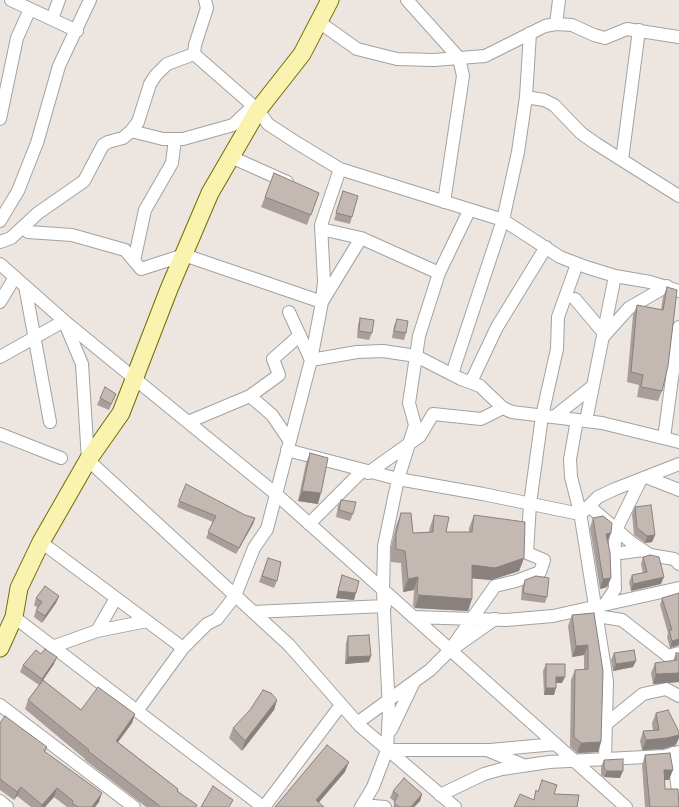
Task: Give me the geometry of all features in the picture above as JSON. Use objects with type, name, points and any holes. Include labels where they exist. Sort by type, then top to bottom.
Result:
[{"type":"street","points":[[11,0],[77,31]]},
{"type":"street","points":[[52,19],[59,0]]},
{"type":"street","points":[[0,221],[18,191],[37,144],[59,66],[77,31],[90,0]]},
{"type":"street","points":[[194,54],[195,45],[207,8],[205,0]]},
{"type":"street","points":[[131,132],[163,138],[182,139],[233,125],[255,108],[302,54],[330,0]]},
{"type":"street","points":[[407,0],[459,58],[463,76],[444,202]]},
{"type":"street","points":[[556,24],[558,0]]},
{"type":"street","points":[[0,119],[17,38],[30,9]]},
{"type":"street","points":[[319,22],[357,48],[396,59],[485,56],[545,26],[556,24],[572,26],[605,38],[627,29],[679,37]]},
{"type":"street","points":[[622,160],[639,30]]},
{"type":"street","points":[[452,374],[503,220],[518,152],[526,97],[530,33]]},
{"type":"street","points":[[194,54],[255,108],[268,124],[340,169],[503,220],[560,257],[577,264],[615,276],[667,286],[679,291]]},
{"type":"street","points":[[0,242],[11,238],[38,214],[84,181],[103,145],[122,138],[131,132],[142,112],[150,84],[156,75],[167,64],[194,54]]},
{"type":"street","points":[[526,97],[544,100],[554,105],[581,133],[679,196]]},
{"type":"street","points":[[0,648],[14,617],[19,588],[41,542],[88,460],[122,413],[184,254],[210,193],[231,157],[255,108]]},
{"type":"street","points":[[134,261],[145,210],[172,163],[176,139]]},
{"type":"street","points":[[231,157],[301,188]]},
{"type":"street","points":[[137,711],[183,648],[207,624],[217,619],[235,596],[254,548],[267,529],[311,360],[322,302],[324,273],[321,229],[340,169]]},
{"type":"street","points":[[315,195],[329,201]]},
{"type":"street","points":[[385,807],[362,806],[373,787],[387,750],[389,700],[383,591],[384,546],[398,479],[415,425],[409,403],[419,336],[439,273],[469,210]]},
{"type":"street","points":[[321,229],[361,238],[439,273]]},
{"type":"street","points":[[28,232],[72,235],[125,250],[142,270],[184,254],[322,302]]},
{"type":"street","points":[[322,302],[361,238]]},
{"type":"street","points":[[471,382],[497,327],[546,247]]},
{"type":"street","points":[[0,264],[64,321],[276,494],[626,807]]},
{"type":"street","points":[[357,724],[430,670],[450,650],[495,586],[516,582],[540,572],[544,560],[527,553],[530,504],[542,416],[557,349],[558,317],[577,264]]},
{"type":"street","points":[[605,759],[607,680],[599,609],[584,509],[571,477],[570,459],[593,386],[615,276]]},
{"type":"street","points":[[0,302],[15,277]]},
{"type":"street","points":[[25,286],[50,422]]},
{"type":"street","points":[[603,335],[629,308],[667,286]]},
{"type":"street","points":[[575,299],[603,335]]},
{"type":"street","points":[[289,312],[311,360]]},
{"type":"street","points":[[0,357],[64,321]]},
{"type":"street","points":[[64,321],[82,364],[88,460],[289,645],[357,724],[455,807]]},
{"type":"street","points":[[664,438],[679,327]]},
{"type":"street","points":[[188,422],[250,396],[279,375],[273,359],[300,335]]},
{"type":"street","points":[[311,360],[357,352],[383,351],[416,356],[480,386],[502,408],[512,412],[602,423],[679,442]]},
{"type":"street","points":[[554,417],[593,386]]},
{"type":"street","points":[[250,396],[272,415],[288,445],[365,472],[575,513],[584,509],[598,497],[679,464]]},
{"type":"street","points":[[309,524],[365,472],[420,436],[433,414],[481,419],[502,408]]},
{"type":"street","points":[[0,434],[61,458]]},
{"type":"street","points":[[644,478],[679,490]]},
{"type":"street","points":[[599,609],[615,589],[614,554],[616,530],[644,478]]},
{"type":"street","points":[[584,509],[650,555],[674,559],[679,564]]},
{"type":"street","points":[[41,542],[183,648]]},
{"type":"street","points":[[614,554],[643,550]]},
{"type":"street","points":[[413,617],[495,620],[553,616],[599,609],[679,588]]},
{"type":"street","points":[[97,631],[116,598]]},
{"type":"street","points":[[253,612],[384,606]]},
{"type":"street","points":[[599,609],[622,620],[668,656],[679,653]]},
{"type":"street","points":[[14,617],[263,807],[341,705]]},
{"type":"street","points":[[450,650],[495,620]]},
{"type":"street","points":[[52,647],[97,631],[147,621]]},
{"type":"street","points":[[388,737],[413,682]]},
{"type":"street","points":[[606,724],[643,694],[666,689],[679,696]]},
{"type":"street","points":[[0,705],[134,807]]},
{"type":"street","points":[[387,750],[487,750],[556,744]]},
{"type":"street","points":[[487,750],[524,765]]},
{"type":"street","points":[[440,795],[484,774],[524,765],[664,756],[676,753]]},
{"type":"street","points":[[676,753],[679,767]]},
{"type":"street","points":[[676,753],[678,791]]},
{"type":"street","points":[[0,802],[7,807]]},
{"type":"building","points":[[274,173],[319,193],[311,215],[265,197]]},
{"type":"building","points":[[343,191],[358,196],[352,217],[336,213]]},
{"type":"building","points":[[667,287],[677,290],[668,366],[662,391],[641,387],[643,375],[631,372],[637,305],[663,310]]},
{"type":"building","points":[[360,318],[374,320],[372,333],[359,331]]},
{"type":"building","points":[[397,319],[408,321],[406,333],[394,331]]},
{"type":"building","points":[[105,387],[116,394],[111,404],[100,398]]},
{"type":"building","points":[[310,453],[328,458],[321,493],[302,491]]},
{"type":"building","points":[[186,484],[245,515],[255,518],[239,548],[208,532],[216,516],[179,501]]},
{"type":"building","points":[[341,500],[356,502],[353,514],[339,510]]},
{"type":"building","points":[[651,505],[655,535],[647,536],[637,528],[635,507]]},
{"type":"building","points":[[401,513],[411,513],[413,533],[433,532],[434,515],[449,517],[446,532],[472,532],[474,515],[525,522],[524,558],[495,568],[472,565],[472,599],[419,595],[417,593],[418,577],[408,579],[405,551],[396,549],[396,534]]},
{"type":"building","points":[[603,516],[612,523],[611,533],[606,534],[610,552],[611,578],[603,579],[593,518]]},
{"type":"building","points":[[650,555],[659,557],[664,577],[633,584],[632,575],[647,572],[643,557]]},
{"type":"building","points":[[268,558],[281,562],[277,581],[262,576]]},
{"type":"building","points":[[342,575],[359,581],[356,593],[338,591]]},
{"type":"building","points":[[536,576],[549,578],[547,597],[523,593],[525,580]]},
{"type":"building","points":[[45,586],[59,596],[45,616],[36,610],[42,602],[36,598]]},
{"type":"building","points":[[679,593],[679,639],[672,641],[669,630],[672,630],[662,598]]},
{"type":"building","points":[[594,613],[603,671],[601,742],[581,743],[574,737],[575,670],[588,669],[588,645],[576,646],[572,615]]},
{"type":"building","points":[[369,635],[371,656],[348,657],[348,636]]},
{"type":"building","points":[[45,649],[57,657],[42,679],[23,665],[36,650],[41,654]]},
{"type":"building","points":[[634,650],[636,661],[616,664],[614,653]]},
{"type":"building","points":[[676,653],[679,653],[679,673],[656,674],[655,663],[677,660]]},
{"type":"building","points":[[546,664],[565,664],[565,677],[556,677],[556,688],[546,688]]},
{"type":"building","points":[[43,680],[81,710],[98,687],[135,714],[116,741],[178,789],[177,791],[197,805],[196,807],[161,807],[88,751],[89,750],[28,700]]},
{"type":"building","points":[[263,690],[271,693],[277,700],[245,741],[233,728],[250,710]]},
{"type":"building","points":[[668,710],[679,732],[679,735],[646,740],[643,731],[659,730],[656,713]]},
{"type":"building","points":[[5,716],[47,747],[44,751],[102,793],[92,807],[78,807],[57,788],[42,805],[21,787],[17,792],[0,779],[0,723]]},
{"type":"building","points":[[327,745],[349,762],[316,800],[324,807],[275,807]]},
{"type":"building","points":[[670,753],[673,770],[664,770],[665,789],[678,789],[679,807],[650,807],[645,755]]},
{"type":"building","points":[[623,759],[623,771],[607,771],[604,768],[604,760]]},
{"type":"building","points":[[404,778],[422,794],[411,807],[399,807],[394,803],[398,795],[393,791]]},
{"type":"building","points":[[542,780],[557,785],[554,794],[579,795],[577,807],[514,807],[520,794],[534,800],[536,790],[538,792]]},
{"type":"building","points":[[213,786],[233,800],[229,807],[201,807]]}]
